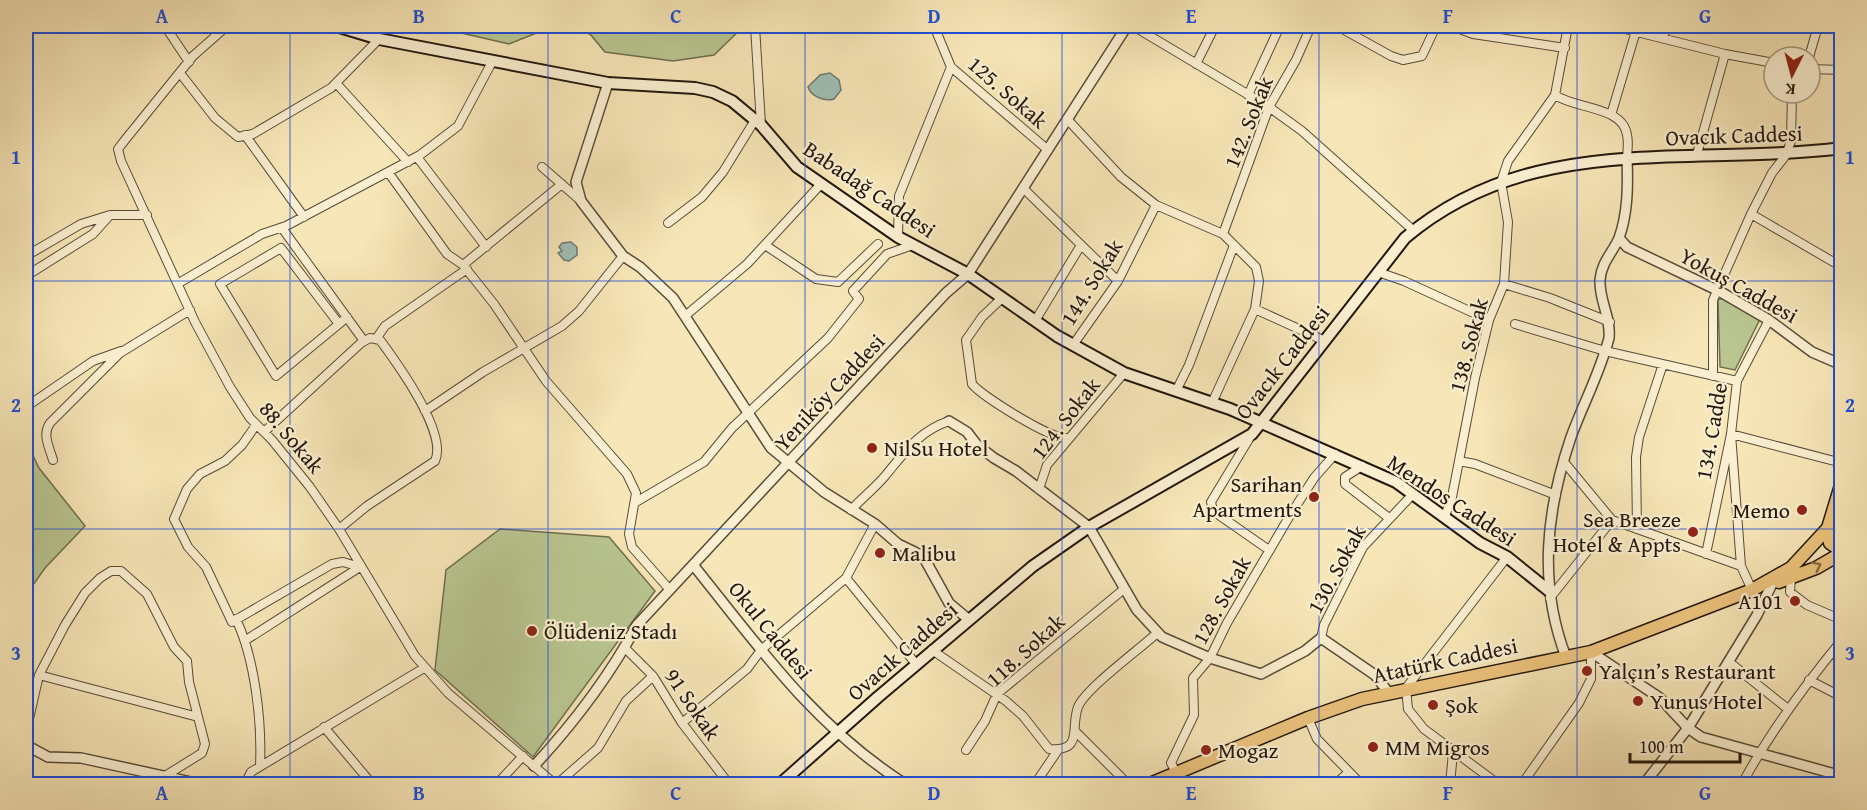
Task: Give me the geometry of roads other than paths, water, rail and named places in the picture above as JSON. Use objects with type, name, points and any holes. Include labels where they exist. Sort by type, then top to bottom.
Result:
[{"type":"main road","name":"Babadağ Caddesi","points":[[336,26],[379,39],[609,83],[695,87],[732,102],[758,123],[797,167],[898,237],[968,274],[1001,299],[1073,345],[1124,373],[1263,424]]},
{"type":"main road","name":"Ovacık Caddesi","points":[[780,784],[932,650],[1033,566],[1089,527],[1252,434],[1263,424],[1378,272],[1414,231],[1454,203],[1501,182],[1581,161],[1697,154],[1786,155],[1842,148]]},
{"type":"main road","name":"Mendos Caddesi","points":[[1263,424],[1396,482],[1480,543],[1507,557],[1549,594]]},
{"type":"main road","points":[[1752,590],[1791,578],[1842,552],[1830,543],[1842,482]]},
{"type":"main road","points":[[1752,590],[1791,568],[1834,520]]},
{"type":"main road","name":"Atatürk Caddesi","points":[[1150,784],[1179,779],[1308,718],[1388,692],[1591,652],[1752,590]]},
{"type":"street","points":[[165,26],[189,62]]},
{"type":"street","points":[[227,26],[180,73],[215,118],[238,137],[254,134],[336,83],[379,39]]},
{"type":"street","points":[[668,223],[702,197],[758,123],[754,26]]},
{"type":"street","name":"125. Sokak","points":[[934,26],[951,67],[1048,150]]},
{"type":"street","name":"Yeniköy Caddesi","points":[[534,766],[559,739],[625,648],[638,625],[946,293],[968,274],[1127,26]]},
{"type":"street","points":[[1133,26],[1269,107],[1302,131],[1414,231]]},
{"type":"street","points":[[1196,64],[1215,26]]},
{"type":"street","points":[[1248,95],[1280,26]]},
{"type":"street","name":"142. Sokak","points":[[1223,234],[1269,107],[1296,60],[1311,26]]},
{"type":"street","points":[[1337,26],[1403,60],[1422,56],[1436,26]]},
{"type":"street","points":[[1453,26],[1473,34],[1565,48]]},
{"type":"street","points":[[1501,182],[1508,161],[1555,95],[1568,26]]},
{"type":"street","points":[[1613,26],[1762,61]]},
{"type":"street","points":[[1662,37],[1669,26]]},
{"type":"street","points":[[1812,45],[1818,26]]},
{"type":"street","points":[[1611,115],[1636,31]]},
{"type":"street","points":[[1697,154],[1725,54]]},
{"type":"street","points":[[178,283],[262,234],[282,228],[417,157],[458,126],[492,62]]},
{"type":"street","points":[[898,237],[899,196],[951,67]]},
{"type":"street","points":[[1822,69],[1842,70]]},
{"type":"street","name":"88. Sokak","points":[[180,73],[118,149],[121,161],[190,310],[230,387],[256,424],[310,487],[339,529],[360,567],[424,668],[448,693],[556,784]]},
{"type":"street","points":[[336,83],[408,162]]},
{"type":"street","points":[[581,201],[576,182],[609,83]]},
{"type":"street","points":[[1555,95],[1570,104],[1611,115],[1623,125],[1628,134],[1628,189],[1618,238],[1602,268],[1600,280],[1602,298],[1610,322],[1605,351],[1564,462],[1548,539],[1549,594],[1566,657]]},
{"type":"street","points":[[1713,376],[1713,300],[1719,291],[1751,214],[1772,173],[1786,155],[1791,141],[1792,105]]},
{"type":"street","points":[[1068,120],[1121,177],[1156,205],[1223,234],[1256,267],[1258,281],[1255,309],[1212,404]]},
{"type":"street","points":[[245,135],[304,217]]},
{"type":"street","points":[[417,157],[486,247]]},
{"type":"street","points":[[542,167],[581,201],[623,256],[631,259],[661,286],[686,316],[771,448],[791,462],[824,492],[875,524],[898,544],[923,556],[949,603],[968,619]]},
{"type":"street","points":[[388,172],[447,254],[465,267],[564,403],[627,474],[636,493],[629,534],[632,547],[670,590]]},
{"type":"street","name":"138. Sokak","points":[[1445,516],[1452,497],[1489,320],[1504,284],[1508,222],[1501,182]]},
{"type":"street","points":[[376,339],[385,326],[465,267],[562,184]]},
{"type":"street","points":[[686,316],[765,245],[821,184]]},
{"type":"street","points":[[1023,188],[1118,281]]},
{"type":"street","name":"144. Sokak","points":[[1073,345],[1118,281],[1156,205]]},
{"type":"street","points":[[1751,214],[1842,267]]},
{"type":"street","points":[[26,256],[81,224],[110,215],[147,215]]},
{"type":"street","points":[[26,276],[93,234],[110,215]]},
{"type":"street","points":[[282,228],[364,341]]},
{"type":"street","name":"Yokuş Caddesi","points":[[1618,238],[1627,247],[1719,291],[1769,320],[1812,352],[1842,365]]},
{"type":"street","points":[[765,245],[816,279],[838,282],[878,244]]},
{"type":"street","points":[[636,502],[704,462],[747,414],[828,338],[859,300],[853,291],[887,254],[913,245]]},
{"type":"street","points":[[1035,321],[1081,245]]},
{"type":"street","points":[[1176,392],[1189,365],[1234,245]]},
{"type":"street","points":[[339,324],[281,248],[220,284],[276,376],[347,318]]},
{"type":"street","points":[[425,411],[562,326],[579,311],[623,256]]},
{"type":"street","points":[[1378,272],[1404,281],[1489,320]]},
{"type":"street","points":[[1504,284],[1550,298],[1610,322]]},
{"type":"street","points":[[1001,299],[982,317],[966,340],[972,384],[1059,439],[1067,438]]},
{"type":"street","points":[[1255,309],[1325,341]]},
{"type":"street","points":[[26,407],[93,361],[125,349],[190,310]]},
{"type":"street","name":"134. Cadde","points":[[1706,554],[1731,434],[1737,381],[1769,320]]},
{"type":"street","points":[[1515,324],[1605,351],[1737,381]]},
{"type":"street","points":[[264,432],[364,341],[380,340],[425,411],[435,431],[438,455],[435,461],[367,506],[339,529]]},
{"type":"street","points":[[53,460],[45,429],[72,399],[125,349]]},
{"type":"street","points":[[1637,529],[1636,457],[1639,437],[1663,364]]},
{"type":"street","name":"124. Sokak","points":[[1040,489],[1047,465],[1067,438],[1124,373]]},
{"type":"street","points":[[851,510],[883,478],[914,440],[936,425],[949,421],[967,432],[977,445],[994,458],[1040,489],[1089,527],[1124,589],[1143,618],[1157,633],[1210,658],[1261,674],[1305,651],[1321,638],[1375,675],[1388,692]]},
{"type":"street","points":[[256,424],[242,445],[225,460],[200,474],[187,489],[174,519],[188,547],[206,567],[232,622],[332,564],[343,562],[360,567]]},
{"type":"street","points":[[1252,434],[1211,502],[1213,511],[1269,550]]},
{"type":"street","points":[[1752,590],[1741,566],[1731,434],[1842,463]]},
{"type":"street","name":"128. Sokak","points":[[1179,779],[1171,763],[1194,715],[1193,678],[1210,658],[1269,550],[1314,478],[1335,454]]},
{"type":"street","points":[[1459,461],[1475,464],[1556,495]]},
{"type":"street","points":[[1564,462],[1612,520],[1741,566]]},
{"type":"street","points":[[1362,466],[1345,477],[1345,484],[1389,518]]},
{"type":"street","name":"130. Sokak","points":[[1321,638],[1324,625],[1364,547],[1413,494]]},
{"type":"street","points":[[1549,594],[1612,520]]},
{"type":"street","points":[[682,723],[747,669],[761,650],[846,578],[875,524]]},
{"type":"street","points":[[1498,784],[1424,729],[1408,709],[1406,688],[1507,557]]},
{"type":"street","name":"Okul Caddesi","points":[[694,566],[810,709],[837,734],[905,784]]},
{"type":"street","points":[[246,640],[360,567]]},
{"type":"street","points":[[26,732],[39,675],[65,625],[86,593],[100,578],[111,571],[122,572],[147,594],[174,647],[187,661],[205,744],[202,753],[165,776]]},
{"type":"street","points":[[846,578],[916,664]]},
{"type":"street","points":[[1791,578],[1790,592],[1806,605],[1842,620]]},
{"type":"street","points":[[1644,784],[1688,728],[1729,662],[1772,584]]},
{"type":"street","name":"118. Sokak","points":[[966,750],[985,721],[997,694],[1124,589]]},
{"type":"street","points":[[236,619],[246,640],[261,739],[260,766]]},
{"type":"street","points":[[932,650],[997,694],[1023,716],[1049,749],[1058,750],[1066,748],[1073,742],[1078,708],[1087,695],[1157,633]]},
{"type":"street","points":[[1742,784],[1760,751],[1788,709],[1842,640]]},
{"type":"street","name":"91 Sokak","points":[[625,648],[653,676],[682,723],[729,784]]},
{"type":"street","points":[[1591,652],[1660,698],[1688,728],[1701,737],[1760,751],[1842,776]]},
{"type":"street","points":[[1522,784],[1579,703],[1591,679],[1591,652]]},
{"type":"street","points":[[1729,662],[1788,709]]},
{"type":"street","points":[[245,784],[251,772],[260,766],[424,668]]},
{"type":"street","points":[[39,675],[198,717]]},
{"type":"street","points":[[556,784],[598,748],[626,701],[653,676]]},
{"type":"street","points":[[1809,680],[1842,697]]},
{"type":"street","points":[[1308,718],[1317,739],[1361,784]]},
{"type":"street","points":[[324,727],[372,784]]},
{"type":"street","points":[[1075,732],[1128,784]]},
{"type":"street","points":[[26,745],[48,757],[81,758],[200,784]]},
{"type":"street","points":[[1035,784],[1058,750]]},
{"type":"street","points":[[1450,784],[1454,753]]},
{"type":"street","points":[[497,784],[523,756]]},
{"type":"street","points":[[1335,784],[1348,773]]},
{"type":"street","points":[[886,784],[893,777]]},
{"type":"water","points":[[830,73],[839,80],[841,90],[834,99],[826,100],[815,96],[808,87],[820,75]]},
{"type":"water","points":[[571,242],[577,247],[577,255],[569,261],[564,260],[558,253],[562,251],[559,247],[562,243]]},
{"type":"place","name":"NilSu Hotel","points":[[872,448]]},
{"type":"place","name":"Sarihan Apartments","points":[[1314,497]]},
{"type":"place","name":"Memo","points":[[1802,510]]},
{"type":"place","name":"Sea Breeze Hotel & Appts","points":[[1693,532]]},
{"type":"place","name":"Malibu","points":[[880,553]]},
{"type":"place","name":"A101","points":[[1795,601]]},
{"type":"place","name":"Ölüdeniz Stadı","points":[[532,631]]},
{"type":"place","name":"Yalçın’s Restaurant","points":[[1587,671]]},
{"type":"place","name":"Yunus Hotel","points":[[1638,701]]},
{"type":"place","name":"Şok","points":[[1433,705]]},
{"type":"place","name":"MM Migros","points":[[1373,747]]},
{"type":"place","name":"Mogaz","points":[[1206,750]]}]
